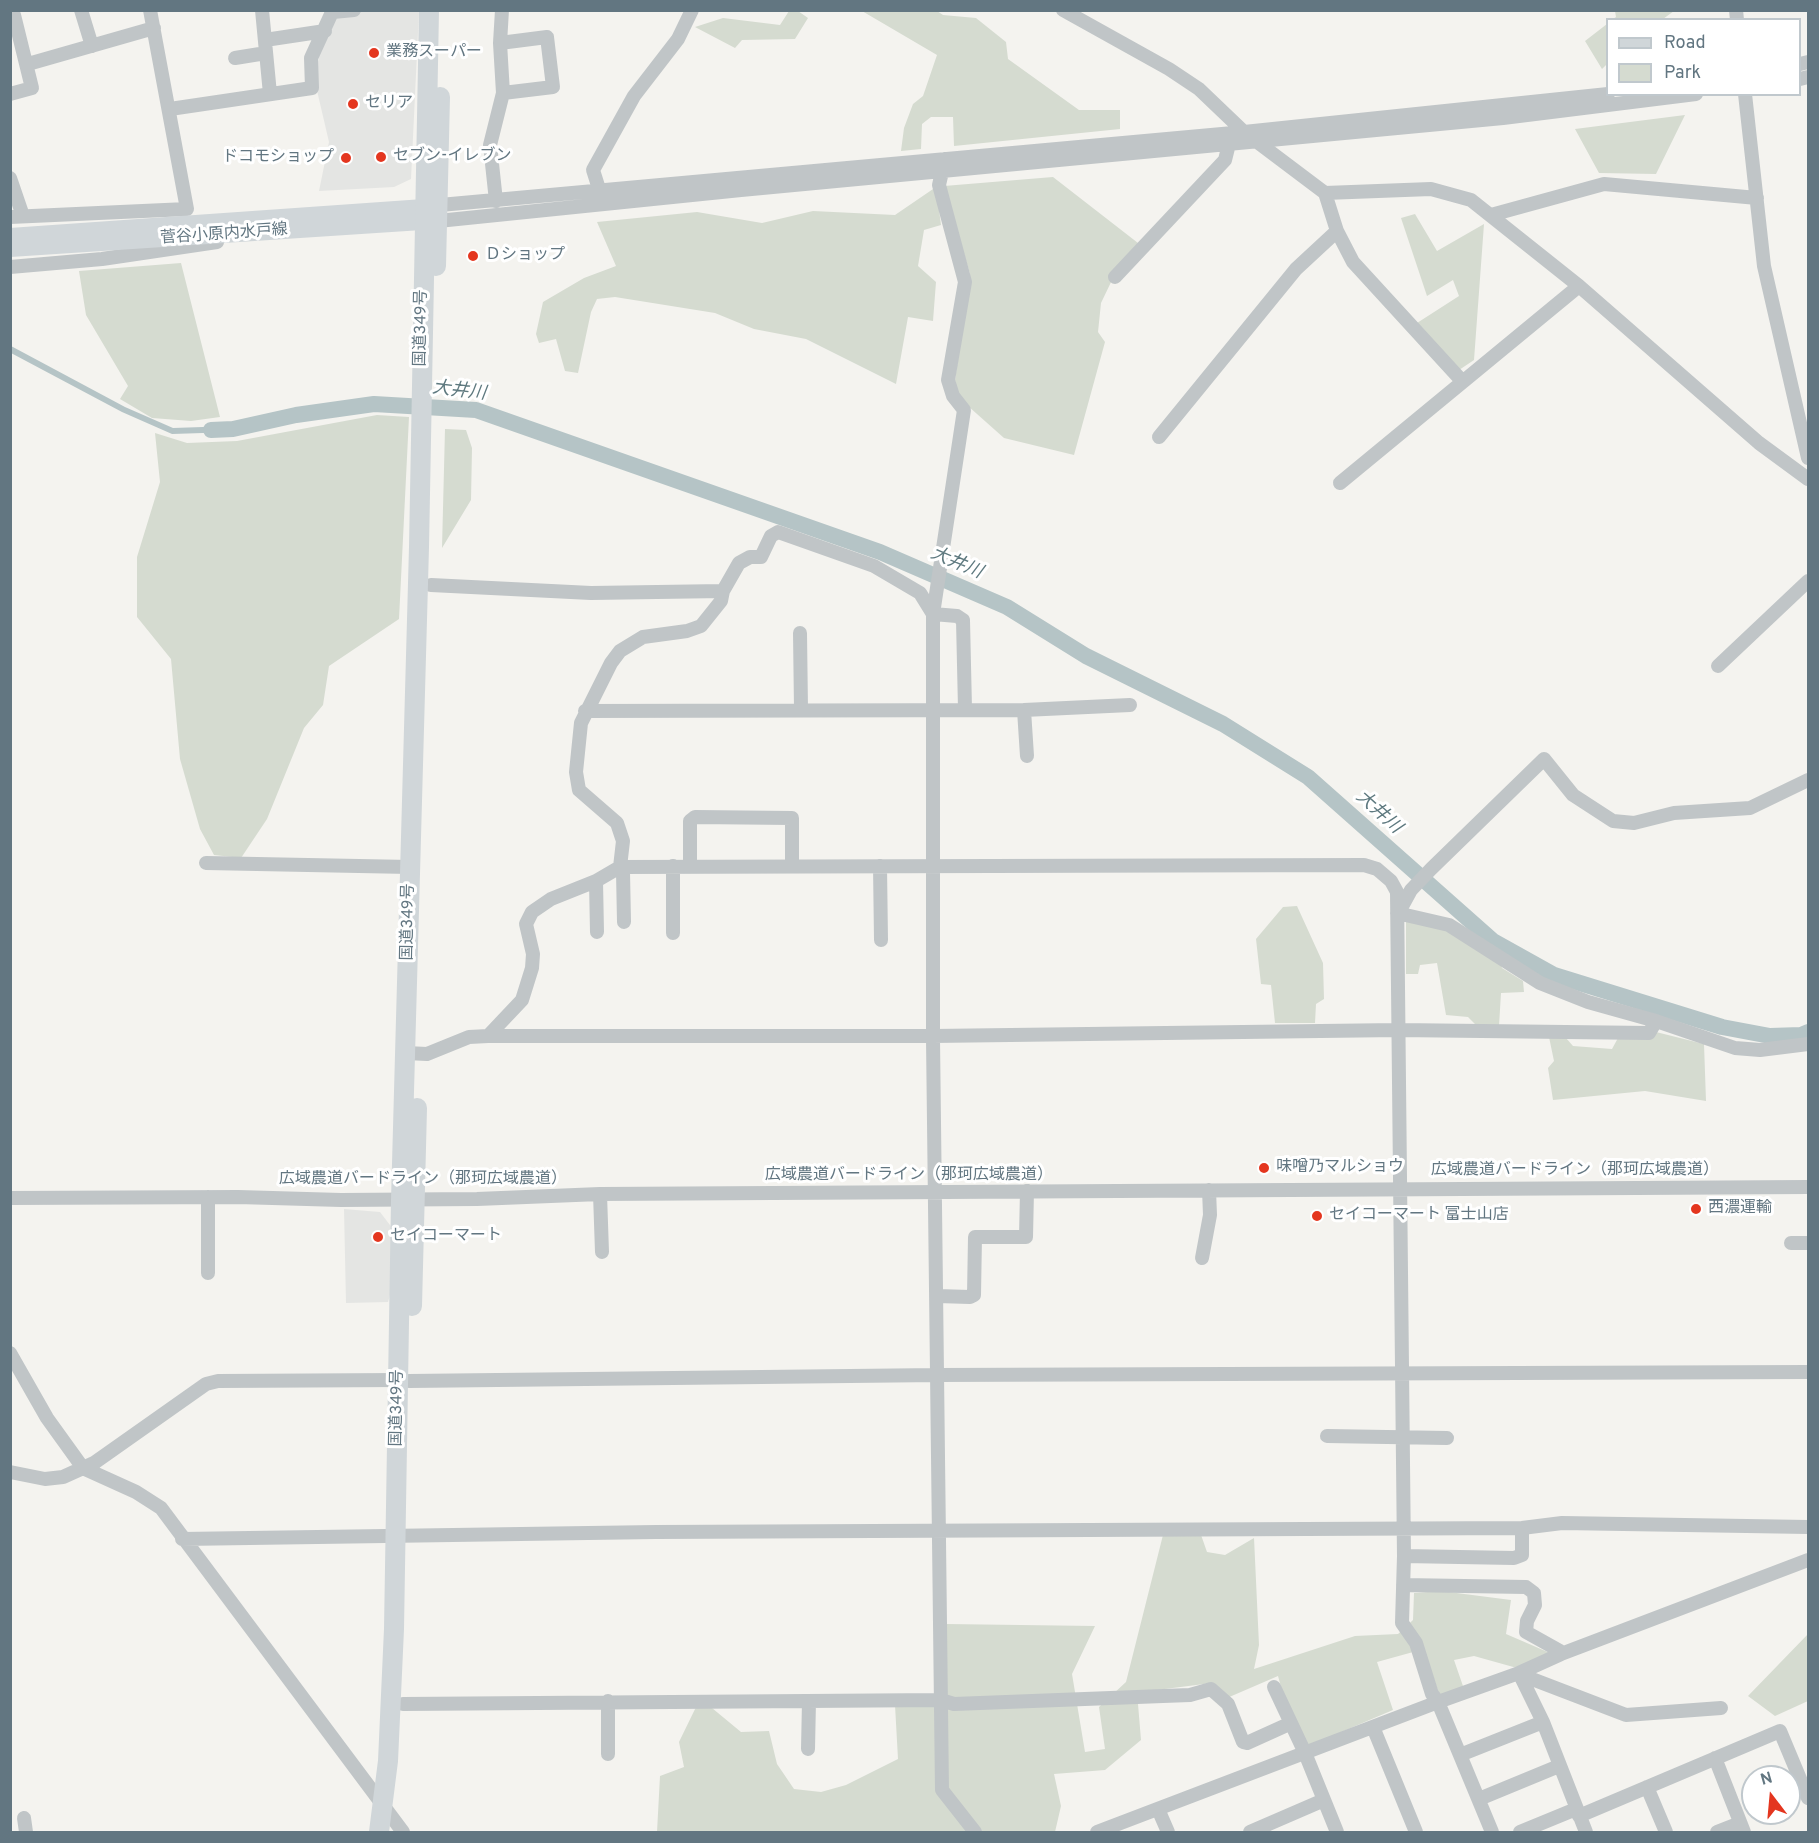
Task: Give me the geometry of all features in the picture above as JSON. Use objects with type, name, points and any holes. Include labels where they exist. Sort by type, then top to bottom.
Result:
[{"type":"highway","name":"国道349号","points":[[429,10],[431,214]]},
{"type":"highway","name":"国道349号","points":[[390,1825],[403,1704],[404,1381],[412,1053],[431,585],[427,394],[431,214],[442,10]]},
{"type":"highway","name":"国道349号","points":[[412,1053],[410,867],[427,421]]},
{"type":"highway","name":"国道349号","points":[[390,1825],[391,1703],[402,1537]]},
{"type":"main road","name":"菅谷小原内水戸線","points":[[10,236],[205,222],[431,214]]},
{"type":"main road","name":"菅谷小原内水戸線","points":[[10,249],[250,233],[431,214]]},
{"type":"street","points":[[10,94],[32,88],[28,64],[12,15],[28,10]]},
{"type":"street","points":[[81,10],[92,46]]},
{"type":"street","points":[[150,10],[187,209]]},
{"type":"street","points":[[262,10],[270,94]]},
{"type":"street","points":[[170,109],[312,88],[311,58],[333,11],[354,10]]},
{"type":"street","points":[[496,201],[490,145],[503,93],[500,43],[502,10]]},
{"type":"street","points":[[600,192],[593,170],[634,96],[678,39],[692,10]]},
{"type":"street","points":[[1063,10],[1192,84],[1244,132],[1324,193],[1337,231],[1353,262],[1462,381]]},
{"type":"street","points":[[28,64],[153,28]]},
{"type":"street","points":[[235,58],[325,31]]},
{"type":"street","points":[[500,43],[547,37],[553,87],[503,93]]},
{"type":"street","points":[[431,214],[943,165],[1606,94]]},
{"type":"street","points":[[431,214],[496,201],[1257,142],[1621,105],[1682,96]]},
{"type":"street","points":[[1745,96],[1764,266],[1809,458]]},
{"type":"street","points":[[1115,277],[1225,160],[1229,144]]},
{"type":"street","points":[[943,165],[939,185],[965,282],[948,380],[953,396],[964,410],[938,563],[933,614],[933,1036],[942,1790],[975,1833]]},
{"type":"street","points":[[10,178],[17,216],[187,209],[198,213],[205,222]]},
{"type":"street","points":[[1491,215],[1604,184],[1757,198]]},
{"type":"street","points":[[1324,193],[1431,189],[1471,200],[1579,286],[1759,443],[1809,479]]},
{"type":"street","points":[[1159,437],[1296,269],[1337,231]]},
{"type":"street","points":[[10,267],[102,259],[228,241],[250,233]]},
{"type":"street","points":[[1340,483],[1579,286]]},
{"type":"street","points":[[624,922],[623,872],[620,867],[623,841],[617,823],[579,790],[576,772],[581,723],[585,711],[620,651],[643,637],[687,631],[701,626],[721,602],[723,591],[739,563],[750,557],[761,557],[771,536],[778,532],[874,566],[920,593],[933,614]]},
{"type":"street","points":[[1718,666],[1809,581]]},
{"type":"street","points":[[431,585],[591,593],[723,591]]},
{"type":"street","points":[[933,614],[957,616],[963,620],[964,709]]},
{"type":"street","points":[[800,633],[801,709]]},
{"type":"street","points":[[585,711],[1024,710],[1130,705]]},
{"type":"street","points":[[1024,710],[1027,756]]},
{"type":"street","points":[[1397,913],[1411,890],[1431,869],[1544,759],[1573,795],[1613,821],[1634,823],[1674,813],[1750,808],[1809,780]]},
{"type":"street","points":[[690,866],[690,821],[695,817],[792,818],[792,866]]},
{"type":"street","points":[[206,863],[410,867]]},
{"type":"street","points":[[488,1036],[522,1000],[532,968],[533,954],[526,924],[532,912],[551,899],[596,881],[620,867],[1364,865],[1377,869],[1391,881],[1397,892],[1404,1529],[1402,1623],[1416,1643],[1432,1694],[1438,1702],[1492,1833]]},
{"type":"street","points":[[673,866],[674,933]]},
{"type":"street","points":[[880,866],[880,940]]},
{"type":"street","points":[[596,881],[597,932]]},
{"type":"street","points":[[1397,913],[1449,925],[1540,983],[1588,1002],[1656,1021],[1735,1048],[1760,1050],[1809,1044]]},
{"type":"street","points":[[412,1053],[427,1054],[469,1037],[488,1036],[933,1036],[1398,1030],[1649,1033],[1656,1021]]},
{"type":"street","name":"広域農道バードライン（那珂広域農道）","points":[[10,1198],[86,1197],[114,1193],[409,1200],[600,1194],[1809,1186]]},
{"type":"street","points":[[10,1190],[114,1193]]},
{"type":"street","points":[[1202,1258],[1210,1215],[1209,1190]]},
{"type":"street","points":[[937,1296],[969,1297],[974,1295],[975,1237],[1026,1237],[1027,1191]]},
{"type":"street","points":[[10,1207],[104,1204],[114,1193]]},
{"type":"street","points":[[600,1194],[602,1252]]},
{"type":"street","points":[[208,1197],[208,1273]]},
{"type":"street","points":[[1791,1243],[1809,1242]]},
{"type":"street","points":[[10,1353],[47,1418],[83,1468],[136,1492],[161,1508],[390,1825]]},
{"type":"street","points":[[10,1472],[45,1479],[63,1477],[83,1468],[141,1431],[206,1384],[218,1381],[1401,1372],[1809,1372]]},
{"type":"street","points":[[1327,1436],[1447,1438]]},
{"type":"street","points":[[182,1539],[1522,1528],[1562,1523],[1809,1527]]},
{"type":"street","points":[[1404,1556],[1514,1558],[1522,1555],[1522,1528]]},
{"type":"street","points":[[1097,1833],[1438,1702],[1522,1678],[1561,1654],[1809,1560]]},
{"type":"street","points":[[1403,1585],[1526,1587],[1534,1593],[1534,1605],[1527,1621],[1526,1632],[1560,1651],[1561,1654]]},
{"type":"street","points":[[1522,1678],[1532,1679],[1626,1715],[1721,1708]]},
{"type":"street","points":[[1522,1678],[1543,1722],[1586,1833]]},
{"type":"street","points":[[1274,1688],[1289,1724],[1305,1753],[1337,1833]]},
{"type":"street","points":[[403,1704],[941,1700],[954,1704],[1190,1695],[1211,1689],[1228,1704],[1243,1742],[1247,1743],[1289,1724]]},
{"type":"street","points":[[608,1701],[609,1754]]},
{"type":"street","points":[[808,1749],[809,1701]]},
{"type":"street","points":[[1460,1755],[1543,1722]]},
{"type":"street","points":[[1373,1727],[1416,1833]]},
{"type":"street","points":[[1520,1833],[1647,1787],[1780,1731],[1809,1798]]},
{"type":"street","points":[[1715,1758],[1742,1828],[1717,1833]]},
{"type":"street","points":[[1479,1799],[1559,1766]]},
{"type":"street","points":[[1647,1787],[1666,1833]]},
{"type":"street","points":[[1250,1833],[1324,1800]]},
{"type":"street","points":[[1158,1809],[1168,1833]]},
{"type":"street","points":[[24,1818],[26,1833]]},
{"type":"shaded area","points":[[363,11],[419,11],[411,179],[394,187],[319,191],[329,142],[315,82],[320,48],[332,19]]},
{"type":"shaded area","points":[[11,346],[125,407],[173,428],[233,426],[234,432],[172,434],[122,412],[11,353]]},
{"type":"shaded area","points":[[344,1209],[380,1212],[393,1229],[393,1285],[388,1302],[346,1303]]},
{"type":"green space","points":[[1615,10],[1674,11],[1664,18],[1614,18]]},
{"type":"green space","points":[[789,11],[798,11],[808,18],[795,39],[742,40],[735,48],[695,27],[723,18],[780,25]]},
{"type":"green space","points":[[862,11],[937,11],[943,15],[976,18],[1006,42],[1008,59],[1079,110],[1120,110],[1120,129],[954,146],[953,117],[931,117],[922,124],[921,149],[901,151],[904,128],[913,104],[923,96],[937,55]]},
{"type":"green space","points":[[1606,25],[1606,65],[1602,69],[1585,41]]},
{"type":"green space","points":[[1685,115],[1656,174],[1599,173],[1575,129]]},
{"type":"green space","points":[[1053,177],[1138,243],[1113,278],[1101,303],[1098,332],[1105,342],[1074,455],[1004,438],[959,398],[955,380],[970,274],[944,186]]},
{"type":"green space","points":[[936,187],[941,225],[924,230],[918,266],[936,282],[933,321],[908,317],[896,384],[806,339],[754,329],[715,313],[615,297],[597,299],[591,312],[578,373],[565,371],[556,339],[539,343],[536,334],[543,302],[584,278],[616,266],[597,222],[697,212],[762,223],[813,211],[895,215]]},
{"type":"green space","points":[[1415,214],[1437,251],[1484,224],[1474,360],[1459,370],[1417,323],[1459,296],[1453,280],[1427,296],[1401,218]]},
{"type":"green space","points":[[181,263],[220,417],[191,421],[152,418],[120,399],[128,386],[86,315],[79,271]]},
{"type":"green space","points":[[377,415],[409,417],[399,619],[329,666],[323,705],[304,728],[267,819],[241,858],[214,855],[200,829],[180,759],[171,659],[137,617],[137,557],[160,482],[155,433],[187,443],[237,441]]},
{"type":"green space","points":[[445,429],[466,430],[472,448],[471,500],[442,548]]},
{"type":"green space","points":[[1297,906],[1323,963],[1324,999],[1316,1004],[1315,1023],[1275,1023],[1271,985],[1261,984],[1256,939],[1283,907]]},
{"type":"green space","points":[[1406,918],[1447,928],[1500,960],[1502,968],[1523,981],[1524,992],[1501,993],[1499,1026],[1478,1027],[1468,1017],[1446,1015],[1437,963],[1420,965],[1418,974],[1406,974]]},
{"type":"green space","points":[[1640,1028],[1704,1044],[1706,1101],[1645,1091],[1553,1100],[1548,1068],[1554,1061],[1549,1037],[1566,1038],[1573,1046],[1612,1049],[1618,1038]]},
{"type":"green space","points":[[1200,1532],[1207,1552],[1225,1555],[1254,1538],[1259,1645],[1254,1669],[1355,1636],[1398,1634],[1413,1620],[1414,1593],[1441,1591],[1511,1600],[1506,1634],[1550,1653],[1517,1668],[1474,1656],[1454,1660],[1464,1689],[1440,1697],[1424,1649],[1377,1662],[1393,1710],[1306,1747],[1289,1716],[1278,1676],[1227,1698],[1212,1683],[1149,1691],[1138,1704],[1141,1740],[1105,1770],[1054,1774],[1061,1806],[1055,1832],[657,1832],[660,1776],[684,1767],[679,1742],[697,1705],[712,1708],[741,1732],[769,1731],[777,1764],[794,1789],[821,1792],[846,1785],[898,1759],[895,1705],[943,1707],[946,1624],[1095,1626],[1072,1674],[1085,1752],[1105,1749],[1099,1707],[1126,1682],[1163,1535]]},
{"type":"green space","points":[[1808,1634],[1808,1701],[1775,1716],[1748,1696]]},
{"type":"waterway","name":"大井川","points":[[211,430],[233,429],[296,415],[374,404],[476,410],[880,552],[1007,607],[1086,656],[1223,724],[1308,777],[1493,941],[1554,975],[1722,1027],[1770,1036],[1801,1035],[1808,1032]]},
{"type":"place","name":"業務スーパー","points":[[374,53]]},
{"type":"place","name":"セリア","points":[[353,104]]},
{"type":"place","name":"セブン-イレブン","points":[[381,157]]},
{"type":"place","name":"ドコモショップ","points":[[346,158]]},
{"type":"place","name":"Ｄショップ","points":[[473,256]]},
{"type":"place","name":"味噌乃マルショウ","points":[[1264,1168]]},
{"type":"place","name":"西濃運輸","points":[[1696,1209]]},
{"type":"place","name":"セイコーマート 富士山店","points":[[1317,1216]]},
{"type":"place","name":"セイコーマート","points":[[378,1237]]}]
